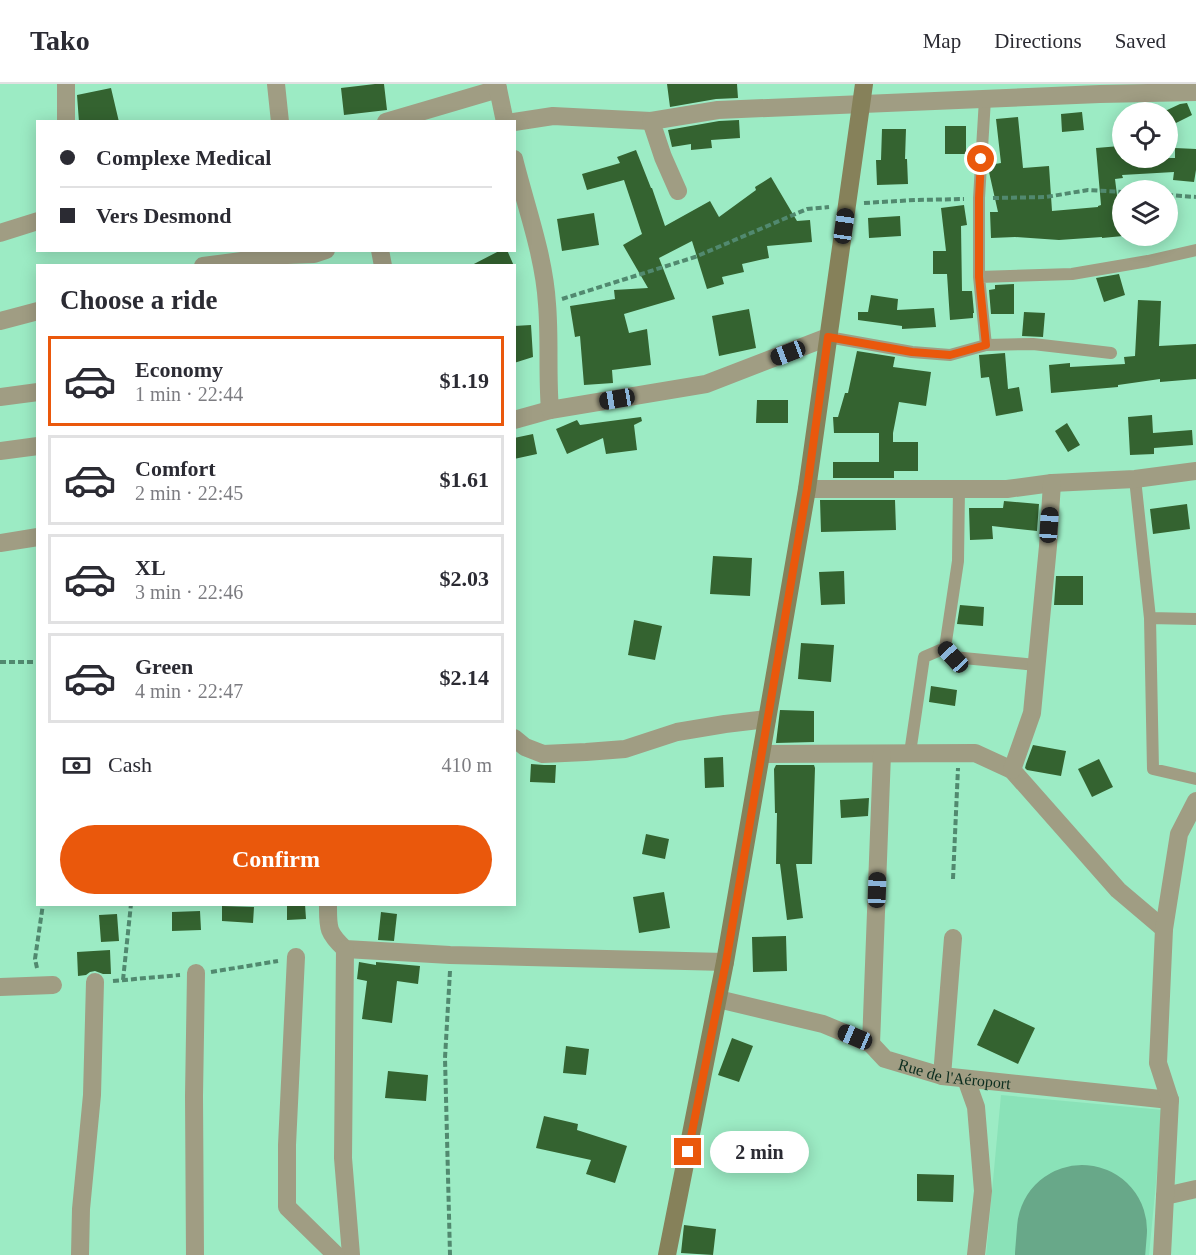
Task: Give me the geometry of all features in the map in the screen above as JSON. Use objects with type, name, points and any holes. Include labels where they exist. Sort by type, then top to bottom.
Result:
[{"type":"main road","points":[[667,1255],[726,962],[807,489],[864,84]]},
{"type":"street","points":[[66,84],[66,120]]},
{"type":"street","points":[[276,84],[280,120]]},
{"type":"street","points":[[392,120],[498,86],[505,120]]},
{"type":"street","points":[[516,122],[553,116],[651,121],[718,110],[1196,92]]},
{"type":"street","points":[[651,121],[663,158],[678,191]]},
{"type":"street","points":[[516,176],[518,193],[542,265],[547,304],[550,410]]},
{"type":"street","points":[[0,232],[36,222]]},
{"type":"street","points":[[222,264],[320,252]]},
{"type":"street","points":[[0,321],[36,311]]},
{"type":"street","points":[[516,419],[550,410],[706,384],[828,337]]},
{"type":"street","points":[[0,397],[36,392]]},
{"type":"street","points":[[0,451],[36,446]]},
{"type":"street","points":[[807,489],[1007,489],[1052,483],[1135,479],[1196,471]]},
{"type":"street","points":[[1012,770],[1032,713],[1052,483]]},
{"type":"street","points":[[0,543],[36,537]]},
{"type":"street","points":[[516,740],[525,747],[543,754],[625,749],[687,730],[767,719]]},
{"type":"street","points":[[761,754],[975,753],[1012,770],[1118,890],[1164,928]]},
{"type":"street","points":[[871,1044],[882,754]]},
{"type":"street","points":[[1162,1255],[1170,1100],[1158,1063],[1164,928],[1179,834],[1196,801]]},
{"type":"street","points":[[328,906],[328,926],[334,938],[345,949],[450,955],[726,962]]},
{"type":"street","points":[[942,1076],[953,938]]},
{"type":"street","points":[[345,949],[343,1158],[351,1255]]},
{"type":"street","points":[[296,957],[286,1145],[287,1207],[336,1255]]},
{"type":"street","points":[[195,1255],[196,973]]},
{"type":"street","points":[[80,1255],[81,1209],[92,1095],[95,982]]},
{"type":"street","points":[[0,987],[53,986]]},
{"type":"street","name":"Rue de l'Aéroport","points":[[718,999],[823,1024],[871,1044],[885,1059],[942,1076],[1170,1100]]},
{"type":"street","points":[[966,1079],[976,1107],[983,1191],[976,1255]]},
{"type":"street","points":[[1165,1196],[1196,1189]]},
{"type":"lane","points":[[985,99],[979,198],[979,277],[986,345]]},
{"type":"lane","points":[[979,277],[1072,274],[1196,250]]},
{"type":"lane","points":[[828,337],[912,352],[950,355],[986,345],[1033,344],[1111,353]]},
{"type":"lane","points":[[1135,479],[1150,618],[1153,769],[1196,779]]},
{"type":"lane","points":[[945,648],[958,561],[959,489]]},
{"type":"lane","points":[[1150,618],[1196,619]]},
{"type":"lane","points":[[945,648],[953,657],[1036,665]]},
{"type":"lane","points":[[910,753],[924,657],[945,648]]},
{"type":"path","points":[[1178,196],[1196,197]]},
{"type":"path","points":[[0,662],[36,662]]},
{"type":"path","points":[[952,879],[958,753]]},
{"type":"path","points":[[43,906],[35,959],[39,978],[53,986]]},
{"type":"path","points":[[123,980],[131,906]]},
{"type":"path","points":[[450,955],[445,1058],[450,1255]]},
{"type":"path","points":[[95,982],[222,971],[296,957]]},
{"type":"shaded area","points":[[1001,1095],[1163,1110],[1149,1255],[986,1255]]},
{"type":"building","points":[[384,84],[387,110],[344,115],[341,88]]},
{"type":"building","points":[[667,84],[737,84],[738,98],[716,99],[670,107]]},
{"type":"building","points":[[111,88],[119,120],[79,120],[77,95]]},
{"type":"building","points":[[1187,103],[1192,115],[1178,122],[1178,105]]},
{"type":"building","points":[[1082,112],[1084,130],[1062,132],[1061,114]]},
{"type":"building","points":[[1018,117],[1023,168],[1049,166],[1052,211],[1101,205],[1096,148],[1112,147],[1112,168],[1178,168],[1178,148],[1196,149],[1194,182],[1173,180],[1174,172],[1122,175],[1123,178],[1112,180],[1112,237],[1059,240],[991,238],[990,212],[998,212],[989,165],[1001,163],[996,119]]},
{"type":"building","points":[[739,120],[740,138],[711,140],[712,148],[691,150],[691,144],[672,147],[668,130]]},
{"type":"building","points":[[945,126],[966,126],[966,154],[945,154]]},
{"type":"building","points":[[882,129],[906,129],[905,159],[907,159],[908,184],[877,185],[876,160],[881,160]]},
{"type":"building","points":[[636,150],[665,226],[710,201],[719,217],[756,190],[755,187],[771,177],[797,221],[810,220],[812,242],[767,246],[769,258],[742,264],[744,272],[722,277],[724,284],[707,289],[692,241],[659,258],[675,299],[624,314],[629,333],[647,329],[651,365],[612,370],[613,383],[584,385],[580,336],[575,337],[570,306],[615,299],[614,290],[648,288],[623,245],[642,234],[624,180],[587,190],[582,174],[620,163],[617,157]]},
{"type":"building","points":[[964,205],[967,225],[961,226],[962,291],[972,291],[974,313],[973,318],[950,320],[947,274],[933,274],[933,251],[946,251],[941,208]]},
{"type":"building","points":[[594,213],[599,245],[562,251],[557,219]]},
{"type":"building","points":[[900,216],[901,236],[869,238],[868,218]]},
{"type":"building","points":[[497,252],[508,252],[513,264],[474,264]]},
{"type":"building","points":[[1119,274],[1125,295],[1104,302],[1096,278]]},
{"type":"building","points":[[1014,284],[1014,314],[991,314],[989,290],[995,289],[995,285]]},
{"type":"building","points":[[871,295],[898,299],[897,310],[934,308],[936,327],[902,329],[902,326],[858,320],[858,312],[868,312]]},
{"type":"building","points":[[1138,300],[1161,301],[1159,346],[1196,344],[1196,379],[1160,382],[1160,379],[1118,385],[1118,387],[1051,393],[1049,365],[1070,363],[1070,367],[1125,364],[1124,357],[1135,356]]},
{"type":"building","points":[[749,309],[756,348],[719,356],[712,316]]},
{"type":"building","points":[[1024,312],[1045,313],[1043,337],[1022,336]]},
{"type":"building","points":[[531,325],[533,357],[516,362],[516,326]]},
{"type":"building","points":[[857,351],[895,357],[893,367],[931,372],[926,406],[899,402],[893,433],[893,442],[918,442],[918,471],[894,471],[894,478],[833,478],[833,462],[879,462],[879,433],[834,433],[833,417],[838,417],[845,393],[848,393]]},
{"type":"building","points":[[1005,353],[1008,389],[1019,387],[1023,411],[996,416],[989,377],[981,378],[979,355]]},
{"type":"building","points":[[757,400],[788,400],[788,423],[756,423]]},
{"type":"building","points":[[1152,415],[1153,433],[1192,430],[1193,445],[1154,448],[1154,454],[1130,455],[1128,417]]},
{"type":"building","points":[[641,417],[642,421],[634,425],[637,450],[606,454],[603,438],[567,454],[556,429],[577,420],[580,425]]},
{"type":"building","points":[[1067,423],[1080,445],[1068,452],[1055,431]]},
{"type":"building","points":[[533,434],[537,454],[516,459],[516,438]]},
{"type":"building","points":[[820,500],[895,500],[896,530],[821,532]]},
{"type":"building","points":[[1004,501],[1039,504],[1037,531],[992,526],[993,539],[970,540],[969,508],[1003,508]]},
{"type":"building","points":[[1187,504],[1190,529],[1153,534],[1150,509]]},
{"type":"building","points":[[713,556],[752,558],[750,596],[710,594]]},
{"type":"building","points":[[844,571],[845,604],[821,605],[819,572]]},
{"type":"building","points":[[1056,576],[1083,576],[1083,605],[1054,605]]},
{"type":"building","points":[[960,605],[984,607],[983,626],[957,624]]},
{"type":"building","points":[[634,620],[662,626],[655,660],[628,655]]},
{"type":"building","points":[[801,643],[834,645],[831,682],[798,679]]},
{"type":"building","points":[[931,686],[957,690],[955,706],[929,702]]},
{"type":"building","points":[[780,710],[814,711],[814,742],[776,743]]},
{"type":"building","points":[[1033,745],[1066,751],[1061,776],[1025,768]]},
{"type":"building","points":[[723,757],[724,787],[705,788],[704,758]]},
{"type":"building","points":[[1099,759],[1113,787],[1092,797],[1078,769]]},
{"type":"building","points":[[531,764],[556,765],[555,783],[530,782]]},
{"type":"building","points":[[776,765],[814,765],[815,768],[812,864],[796,864],[803,918],[787,920],[780,864],[776,864],[777,813],[775,813],[774,769]]},
{"type":"building","points":[[869,798],[868,816],[841,818],[840,800]]},
{"type":"building","points":[[646,834],[669,839],[665,859],[642,854]]},
{"type":"building","points":[[664,892],[670,928],[639,933],[633,897]]},
{"type":"building","points":[[222,906],[254,907],[253,923],[222,921]]},
{"type":"building","points":[[287,906],[305,906],[306,919],[287,920]]},
{"type":"building","points":[[200,911],[201,930],[172,931],[172,912]]},
{"type":"building","points":[[381,912],[397,914],[394,941],[378,940]]},
{"type":"building","points":[[117,914],[119,941],[101,942],[99,915]]},
{"type":"building","points":[[786,936],[787,971],[753,972],[752,937]]},
{"type":"building","points":[[110,950],[111,974],[95,971],[78,976],[77,952]]},
{"type":"building","points":[[359,962],[376,965],[376,962],[420,966],[418,984],[397,981],[392,1023],[362,1019],[367,981],[357,979]]},
{"type":"building","points":[[994,1009],[1035,1028],[1018,1064],[977,1045]]},
{"type":"building","points":[[732,1038],[753,1046],[739,1082],[718,1075]]},
{"type":"building","points":[[566,1046],[589,1049],[586,1075],[563,1073]]},
{"type":"building","points":[[388,1071],[428,1075],[426,1101],[385,1098]]},
{"type":"building","points":[[544,1116],[578,1124],[577,1130],[627,1146],[615,1183],[586,1174],[591,1160],[536,1148]]},
{"type":"building","points":[[917,1174],[954,1175],[953,1202],[917,1201]]},
{"type":"building","points":[[684,1225],[716,1229],[713,1255],[681,1253]]},
{"type":"runway","points":[[1080,1255],[1082,1230]]},
{"type":"route","points":[[688,1152],[726,962],[807,489],[828,337],[912,352],[950,355],[986,345],[979,277],[981,159]]}]
